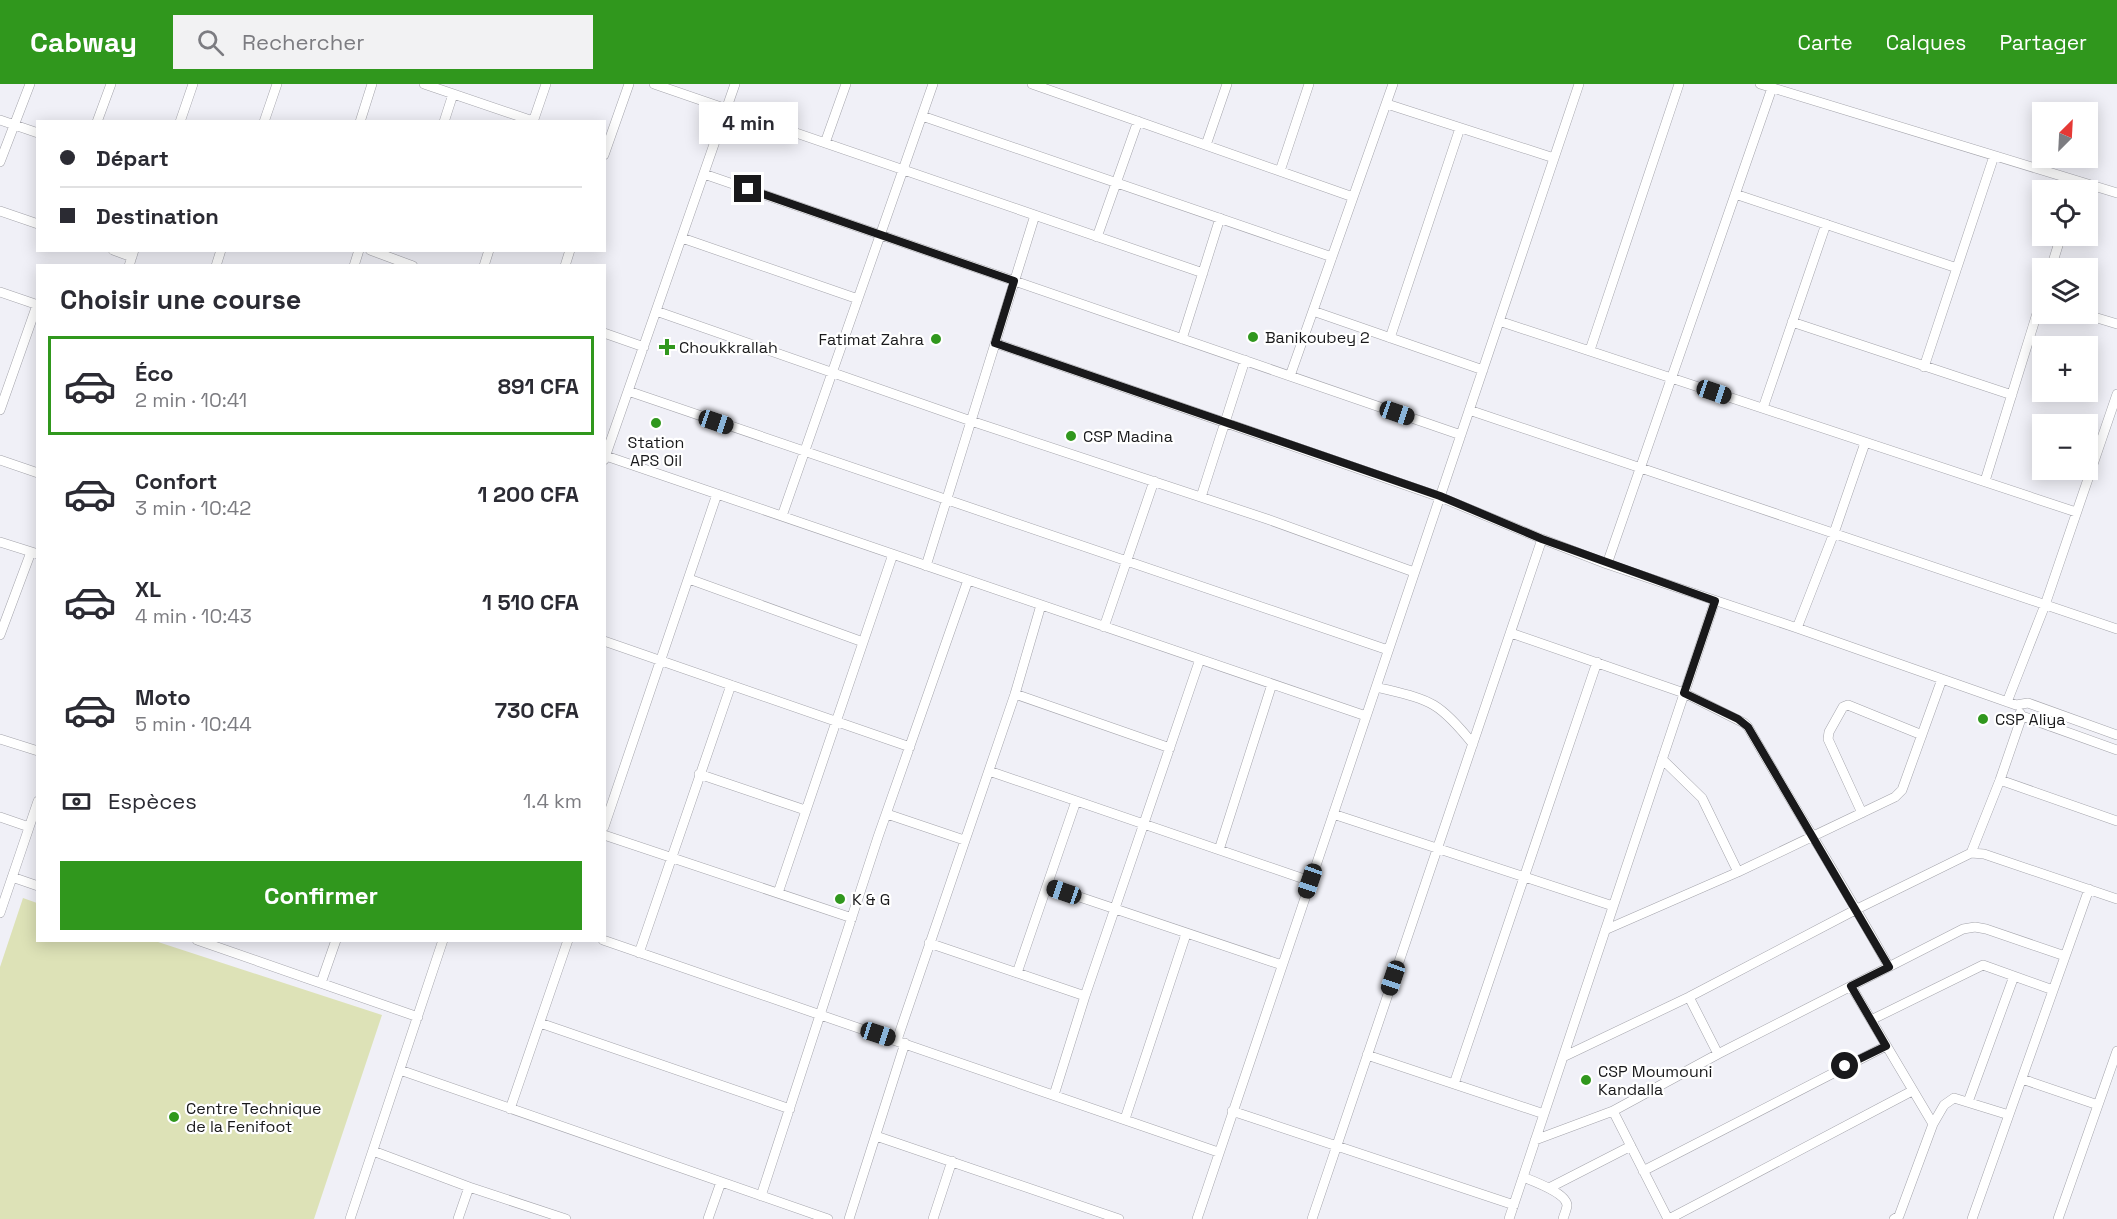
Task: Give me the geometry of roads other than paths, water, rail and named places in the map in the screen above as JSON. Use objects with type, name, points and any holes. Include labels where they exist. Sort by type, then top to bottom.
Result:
[{"type":"street","points":[[0,162],[30,84]]},
{"type":"street","points":[[99,120],[111,84]]},
{"type":"street","points":[[181,120],[193,84]]},
{"type":"street","points":[[265,120],[277,84]]},
{"type":"street","points":[[361,120],[372,84]]},
{"type":"street","points":[[424,84],[530,120]]},
{"type":"street","points":[[533,120],[546,84]]},
{"type":"street","points":[[606,149],[629,84]]},
{"type":"street","points":[[654,84],[1203,273]]},
{"type":"street","points":[[606,455],[735,84]]},
{"type":"street","points":[[825,143],[846,84]]},
{"type":"street","points":[[782,516],[933,84]]},
{"type":"street","points":[[1032,84],[1353,197]]},
{"type":"street","points":[[1206,145],[1227,84]]},
{"type":"street","points":[[1280,171],[1309,84]]},
{"type":"street","points":[[1290,376],[1393,84]]},
{"type":"street","points":[[1197,1219],[1579,84]]},
{"type":"street","points":[[1590,350],[1679,84]]},
{"type":"street","points":[[1760,84],[1994,156],[2060,180]]},
{"type":"street","points":[[1607,564],[1772,88]]},
{"type":"street","points":[[445,120],[453,94]]},
{"type":"street","points":[[1387,104],[1554,158]]},
{"type":"street","points":[[922,116],[1332,257]]},
{"type":"street","points":[[0,120],[36,132]]},
{"type":"street","points":[[1097,237],[1138,121]]},
{"type":"street","points":[[1390,338],[1460,128]]},
{"type":"street","points":[[1924,367],[1994,156]]},
{"type":"street","points":[[704,174],[1461,435]]},
{"type":"street","points":[[2098,190],[2117,193]]},
{"type":"street","points":[[1735,194],[1957,268]]},
{"type":"street","points":[[0,212],[36,223]]},
{"type":"street","points":[[926,566],[1035,215]]},
{"type":"street","points":[[1182,339],[1220,219]]},
{"type":"street","points":[[1762,408],[1826,224]]},
{"type":"street","points":[[682,238],[858,299]]},
{"type":"street","points":[[118,252],[132,258]]},
{"type":"street","points":[[381,252],[398,255],[410,264]]},
{"type":"street","points":[[0,292],[36,305]]},
{"type":"street","points":[[0,410],[5,380],[36,307]]},
{"type":"street","points":[[656,311],[1414,572]]},
{"type":"street","points":[[1313,311],[1483,370]]},
{"type":"street","points":[[2098,318],[2117,324]]},
{"type":"street","points":[[1499,321],[2076,512]]},
{"type":"street","points":[[1792,322],[2012,395]]},
{"type":"street","points":[[1984,481],[2034,324]]},
{"type":"street","points":[[606,334],[644,347]]},
{"type":"street","points":[[995,343],[1440,496],[1607,564],[2012,704],[2028,703],[2117,735]]},
{"type":"street","points":[[1201,497],[1245,360]]},
{"type":"street","points":[[628,392],[1388,650]]},
{"type":"street","points":[[2012,704],[2076,512],[2112,423],[2117,394]]},
{"type":"street","points":[[1469,410],[2117,629]]},
{"type":"street","points":[[1797,628],[1866,443]]},
{"type":"street","points":[[606,458],[782,516],[1366,716]]},
{"type":"street","points":[[0,460],[36,472]]},
{"type":"street","points":[[1104,627],[1154,481]]},
{"type":"street","points":[[606,821],[717,494]]},
{"type":"street","points":[[1312,1219],[1542,539]]},
{"type":"street","points":[[0,542],[34,553],[0,635]]},
{"type":"street","points":[[778,893],[893,554]]},
{"type":"street","points":[[689,579],[863,642]]},
{"type":"street","points":[[761,1196],[819,1014],[968,580]]},
{"type":"street","points":[[1509,1219],[1715,601]]},
{"type":"street","points":[[849,1219],[876,1136],[929,944],[1015,694],[1041,605]]},
{"type":"street","points":[[1511,633],[1684,693],[1738,719],[1748,727],[1889,967]]},
{"type":"street","points":[[606,642],[910,747]]},
{"type":"street","points":[[1054,1095],[1085,996],[1200,659]]},
{"type":"street","points":[[1454,1084],[1597,663]]},
{"type":"street","points":[[1605,930],[1738,872],[1899,794],[1942,679]]},
{"type":"street","points":[[1219,850],[1272,684]]},
{"type":"street","points":[[639,953],[731,685]]},
{"type":"street","points":[[1376,687],[1425,699],[1436,705],[1473,744]]},
{"type":"street","points":[[1015,694],[1170,748]]},
{"type":"street","points":[[2012,704],[2022,716],[2117,750]]},
{"type":"street","points":[[1862,813],[1828,739],[1829,732],[1843,707],[1848,705],[1922,735]]},
{"type":"street","points":[[1971,853],[2022,716]]},
{"type":"street","points":[[0,739],[36,750]]},
{"type":"street","points":[[1662,759],[1702,798],[1738,872]]},
{"type":"street","points":[[988,771],[1310,881]]},
{"type":"street","points":[[699,774],[805,810]]},
{"type":"street","points":[[2000,780],[2117,821]]},
{"type":"street","points":[[1017,974],[1076,801]]},
{"type":"street","points":[[0,913],[36,807]]},
{"type":"street","points":[[887,814],[964,840]]},
{"type":"street","points":[[1333,814],[1613,906]]},
{"type":"street","points":[[0,818],[29,827]]},
{"type":"street","points":[[606,836],[852,918]]},
{"type":"street","points":[[1563,1057],[1689,997],[1857,909],[1971,853],[1984,854],[2117,899]]},
{"type":"street","points":[[12,877],[36,885]]},
{"type":"street","points":[[1047,886],[1282,965]]},
{"type":"street","points":[[1972,1219],[2089,889]]},
{"type":"street","points":[[1535,1140],[1614,1111],[1718,1054],[1963,929],[1975,927],[1986,929],[2065,956]]},
{"type":"street","points":[[1125,1119],[1186,934]]},
{"type":"street","points":[[606,941],[1218,1152]]},
{"type":"street","points":[[203,942],[418,1017]]},
{"type":"street","points":[[321,983],[335,942]]},
{"type":"street","points":[[350,1219],[442,942]]},
{"type":"street","points":[[510,1109],[567,942]]},
{"type":"street","points":[[929,944],[1085,996]]},
{"type":"street","points":[[1871,1020],[1983,965],[2053,990]]},
{"type":"street","points":[[1968,1102],[2014,976]]},
{"type":"street","points":[[1851,986],[1933,1124]]},
{"type":"street","points":[[1689,997],[1718,1054]]},
{"type":"street","points":[[540,1023],[790,1109]]},
{"type":"street","points":[[1643,1171],[1886,1046]]},
{"type":"street","points":[[2058,1219],[2117,1051]]},
{"type":"street","points":[[1367,1056],[1544,1114]]},
{"type":"street","points":[[400,1070],[828,1219]]},
{"type":"street","points":[[2022,1080],[2098,1105]]},
{"type":"street","points":[[1614,1111],[1668,1219],[1912,1090]]},
{"type":"street","points":[[1894,1219],[1899,1216],[1933,1124],[1944,1105],[1954,1098],[2009,1115]]},
{"type":"street","points":[[1232,1111],[1514,1205]]},
{"type":"street","points":[[876,1136],[1104,1216],[1119,1219]]},
{"type":"street","points":[[1549,1188],[1631,1146]]},
{"type":"street","points":[[373,1151],[469,1187],[566,1219]]},
{"type":"street","points":[[933,1219],[952,1161]]},
{"type":"street","points":[[1523,1177],[1549,1188],[1565,1200],[1567,1206],[1563,1219]]},
{"type":"street","points":[[708,1219],[721,1182]]},
{"type":"street","points":[[458,1219],[469,1187]]},
{"type":"place","name":"Banikoubey 2","points":[[1253,337]]},
{"type":"place","name":"Fatimat Zahra","points":[[936,339]]},
{"type":"place","name":"Choukkrallah","points":[[667,347]]},
{"type":"place","name":"Station APS Oil","points":[[656,423]]},
{"type":"place","name":"CSP Madina","points":[[1071,436]]},
{"type":"place","name":"CSP Aliya","points":[[1983,719]]},
{"type":"place","name":"K & G","points":[[840,899]]},
{"type":"place","name":"CSP Moumouni Kandalla","points":[[1586,1080]]},
{"type":"place","name":"Centre Technique de la Fenifoot","points":[[174,1117]]}]
